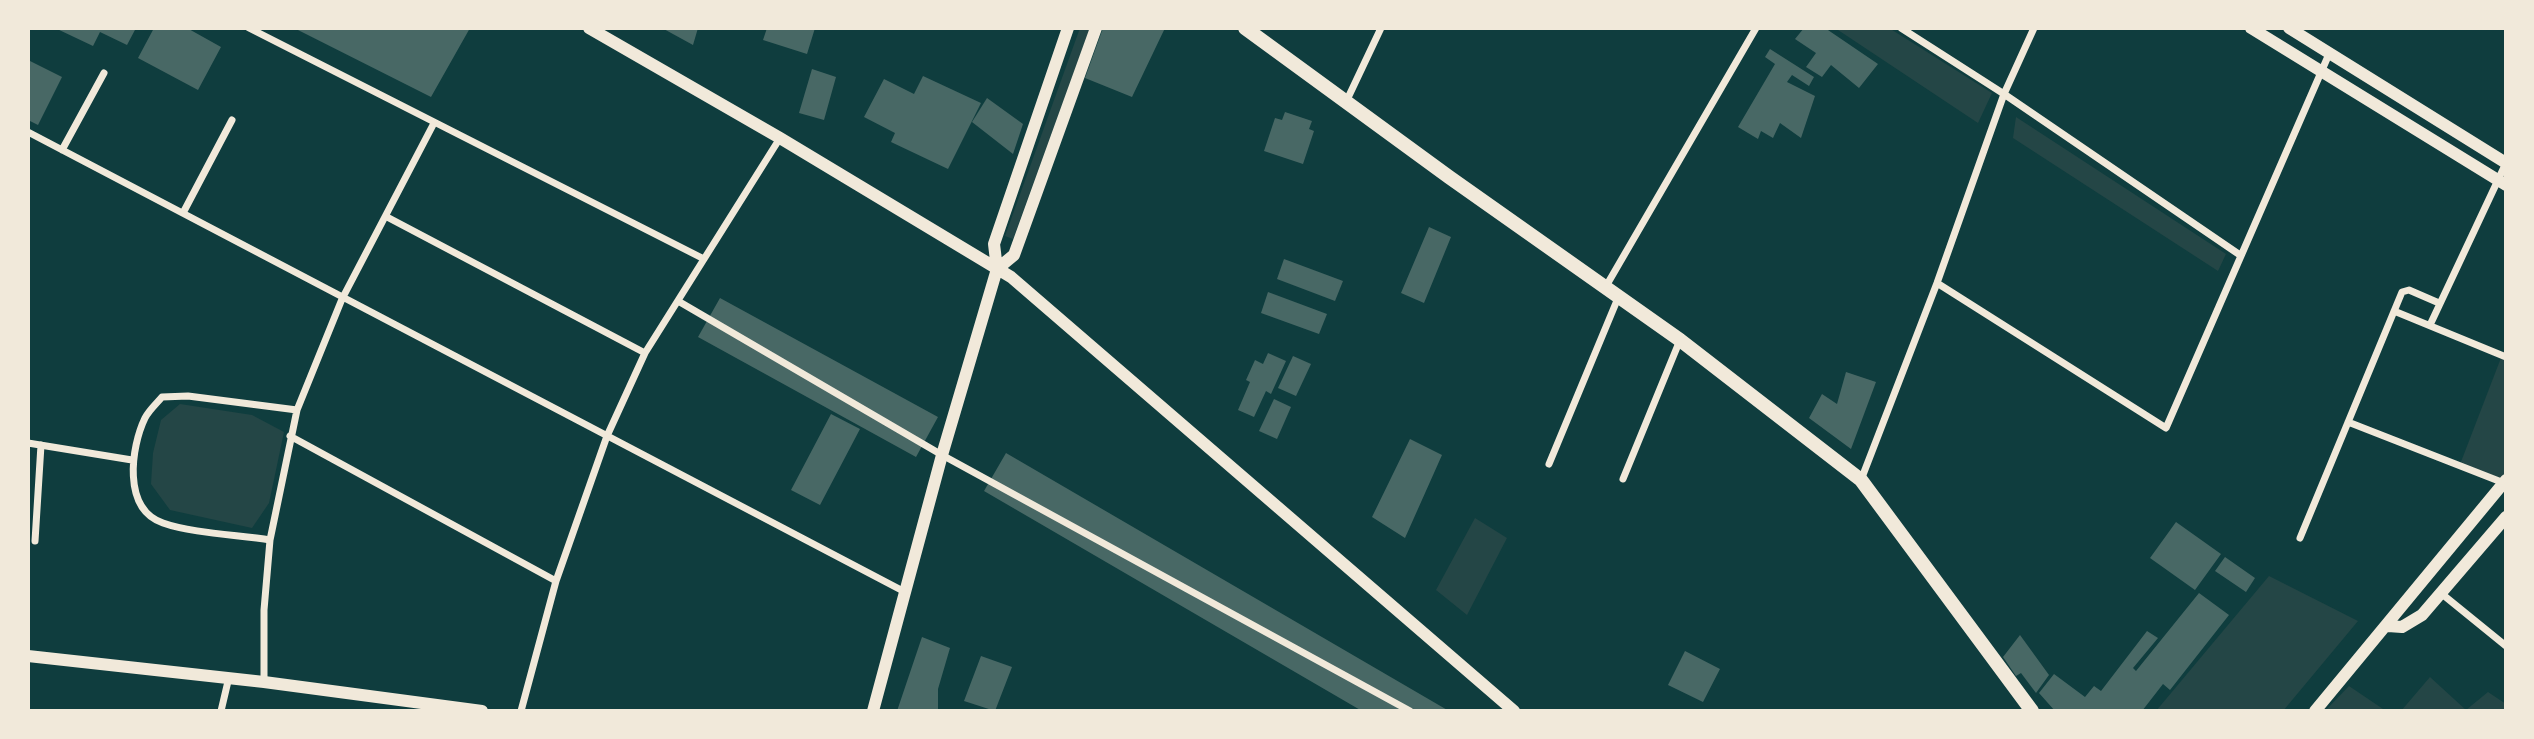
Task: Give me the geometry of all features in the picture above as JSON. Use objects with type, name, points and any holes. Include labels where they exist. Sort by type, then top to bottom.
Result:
[{"type":"main road","points":[[1245,28],[1605,289],[1680,340],[1861,480],[2032,711]]},
{"type":"street","points":[[249,28],[704,259]]},
{"type":"street","points":[[589,28],[780,138],[1011,278],[1514,711]]},
{"type":"street","points":[[873,711],[942,455],[997,269],[994,244],[1068,28]]},
{"type":"street","points":[[997,269],[1014,255],[1096,28]]},
{"type":"street","points":[[1346,102],[1381,28]]},
{"type":"street","points":[[1605,289],[1756,28]]},
{"type":"street","points":[[1901,28],[2004,94],[2241,255]]},
{"type":"street","points":[[1861,480],[1937,283],[2004,94],[2034,28]]},
{"type":"street","points":[[2251,28],[2502,183]]},
{"type":"street","points":[[2289,28],[2506,163],[2502,183],[2430,325]]},
{"type":"street","points":[[1937,283],[2166,428],[2319,71],[2329,54]]},
{"type":"street","points":[[62,150],[104,73]]},
{"type":"street","points":[[183,214],[232,120]]},
{"type":"street","points":[[264,682],[264,610],[270,540],[297,410],[342,299],[434,123]]},
{"type":"street","points":[[28,132],[905,592]]},
{"type":"street","points":[[521,711],[556,581],[607,436],[645,353],[780,138]]},
{"type":"street","points":[[387,216],[645,353]]},
{"type":"street","points":[[2300,538],[2405,289],[2439,303]]},
{"type":"street","points":[[1549,464],[1618,298]]},
{"type":"street","points":[[678,301],[942,455],[1410,711]]},
{"type":"street","points":[[2394,311],[2506,357]]},
{"type":"street","points":[[1622,479],[1680,340]]},
{"type":"street","points":[[270,540],[161,523],[146,511],[135,491],[132,460],[146,416],[162,397],[188,396],[297,410]]},
{"type":"street","points":[[2315,711],[2505,482],[2348,422]]},
{"type":"street","points":[[290,436],[556,581]]},
{"type":"street","points":[[28,443],[132,460]]},
{"type":"street","points":[[35,541],[41,445]]},
{"type":"street","points":[[2388,626],[2402,627],[2413,622],[2442,594],[2505,521]]},
{"type":"street","points":[[2442,594],[2506,646]]},
{"type":"street","points":[[28,656],[229,677],[482,711]]},
{"type":"street","points":[[222,711],[229,677]]},
{"type":"shaded area","points":[[1080,28],[1090,28],[1013,239],[1005,236]]},
{"type":"shaded area","points":[[1835,28],[1889,28],[1992,93],[1978,123]]},
{"type":"shaded area","points":[[2016,117],[2226,254],[2218,271],[2013,138]]},
{"type":"shaded area","points":[[2504,350],[2506,351],[2506,480],[2459,467]]},
{"type":"shaded area","points":[[180,404],[252,415],[284,432],[269,503],[252,528],[170,510],[151,484],[153,453],[161,420]]},
{"type":"shaded area","points":[[1475,518],[1507,538],[1467,615],[1436,590]]},
{"type":"shaded area","points":[[2269,576],[2358,621],[2283,711],[2156,711]]},
{"type":"shaded area","points":[[2430,677],[2466,710],[2488,692],[2506,704],[2506,711],[2401,711]]},
{"type":"shaded area","points":[[2349,686],[2386,711],[2325,711]]},
{"type":"building","points":[[55,28],[136,28],[127,45],[100,32],[93,46]]},
{"type":"building","points":[[154,28],[187,28],[221,47],[198,90],[138,58]]},
{"type":"building","points":[[294,28],[470,28],[431,97]]},
{"type":"building","points":[[662,28],[698,28],[693,45]]},
{"type":"building","points":[[767,28],[815,28],[807,54],[763,40]]},
{"type":"building","points":[[1103,28],[1165,28],[1132,97],[1085,78]]},
{"type":"building","points":[[1804,28],[1825,28],[1878,64],[1859,88],[1831,65],[1822,77],[1806,67],[1816,53],[1795,39]]},
{"type":"building","points":[[1770,49],[1814,77],[1809,86],[1792,75],[1787,82],[1815,96],[1801,138],[1780,123],[1773,138],[1761,131],[1758,139],[1738,127],[1775,64],[1765,57]]},
{"type":"building","points":[[28,60],[62,77],[38,125],[28,120]]},
{"type":"building","points":[[812,69],[836,77],[824,120],[799,113]]},
{"type":"building","points":[[923,76],[981,103],[948,169],[891,142],[895,133],[864,117],[884,79],[914,94]]},
{"type":"building","points":[[987,98],[1023,124],[1013,154],[972,122]]},
{"type":"building","points":[[1285,112],[1312,121],[1309,129],[1314,131],[1303,164],[1264,151],[1275,118],[1282,120]]},
{"type":"building","points":[[1429,227],[1451,237],[1424,303],[1401,293]]},
{"type":"building","points":[[1284,259],[1343,281],[1335,301],[1277,279]]},
{"type":"building","points":[[1268,292],[1327,314],[1319,334],[1261,313]]},
{"type":"building","points":[[720,298],[938,417],[916,457],[698,337]]},
{"type":"building","points":[[1268,353],[1286,361],[1271,394],[1266,391],[1254,417],[1238,410],[1250,382],[1246,380],[1255,360],[1263,364]]},
{"type":"building","points":[[1293,356],[1311,364],[1296,396],[1278,388]]},
{"type":"building","points":[[1846,372],[1876,382],[1851,449],[1809,418],[1822,394],[1837,404]]},
{"type":"building","points":[[1274,399],[1291,407],[1277,439],[1259,431]]},
{"type":"building","points":[[831,414],[860,429],[820,505],[791,490]]},
{"type":"building","points":[[1410,439],[1442,455],[1405,538],[1372,517]]},
{"type":"building","points":[[1006,453],[1449,711],[1362,711],[984,491]]},
{"type":"building","points":[[2176,522],[2221,554],[2195,590],[2150,558]]},
{"type":"building","points":[[2225,557],[2255,578],[2246,592],[2215,571]]},
{"type":"building","points":[[2199,593],[2229,615],[2170,690],[2163,684],[2142,711],[2055,711],[2039,693],[2054,674],[2085,697],[2094,686],[2101,691],[2147,631],[2158,638],[2133,668],[2136,671]]},
{"type":"building","points":[[2020,635],[2049,675],[2036,693],[2021,673],[2016,676],[2003,657]]},
{"type":"building","points":[[922,637],[950,648],[938,689],[938,711],[897,711]]},
{"type":"building","points":[[1685,651],[1720,669],[1703,702],[1668,685]]},
{"type":"building","points":[[981,656],[1012,667],[995,711],[964,701]]}]
